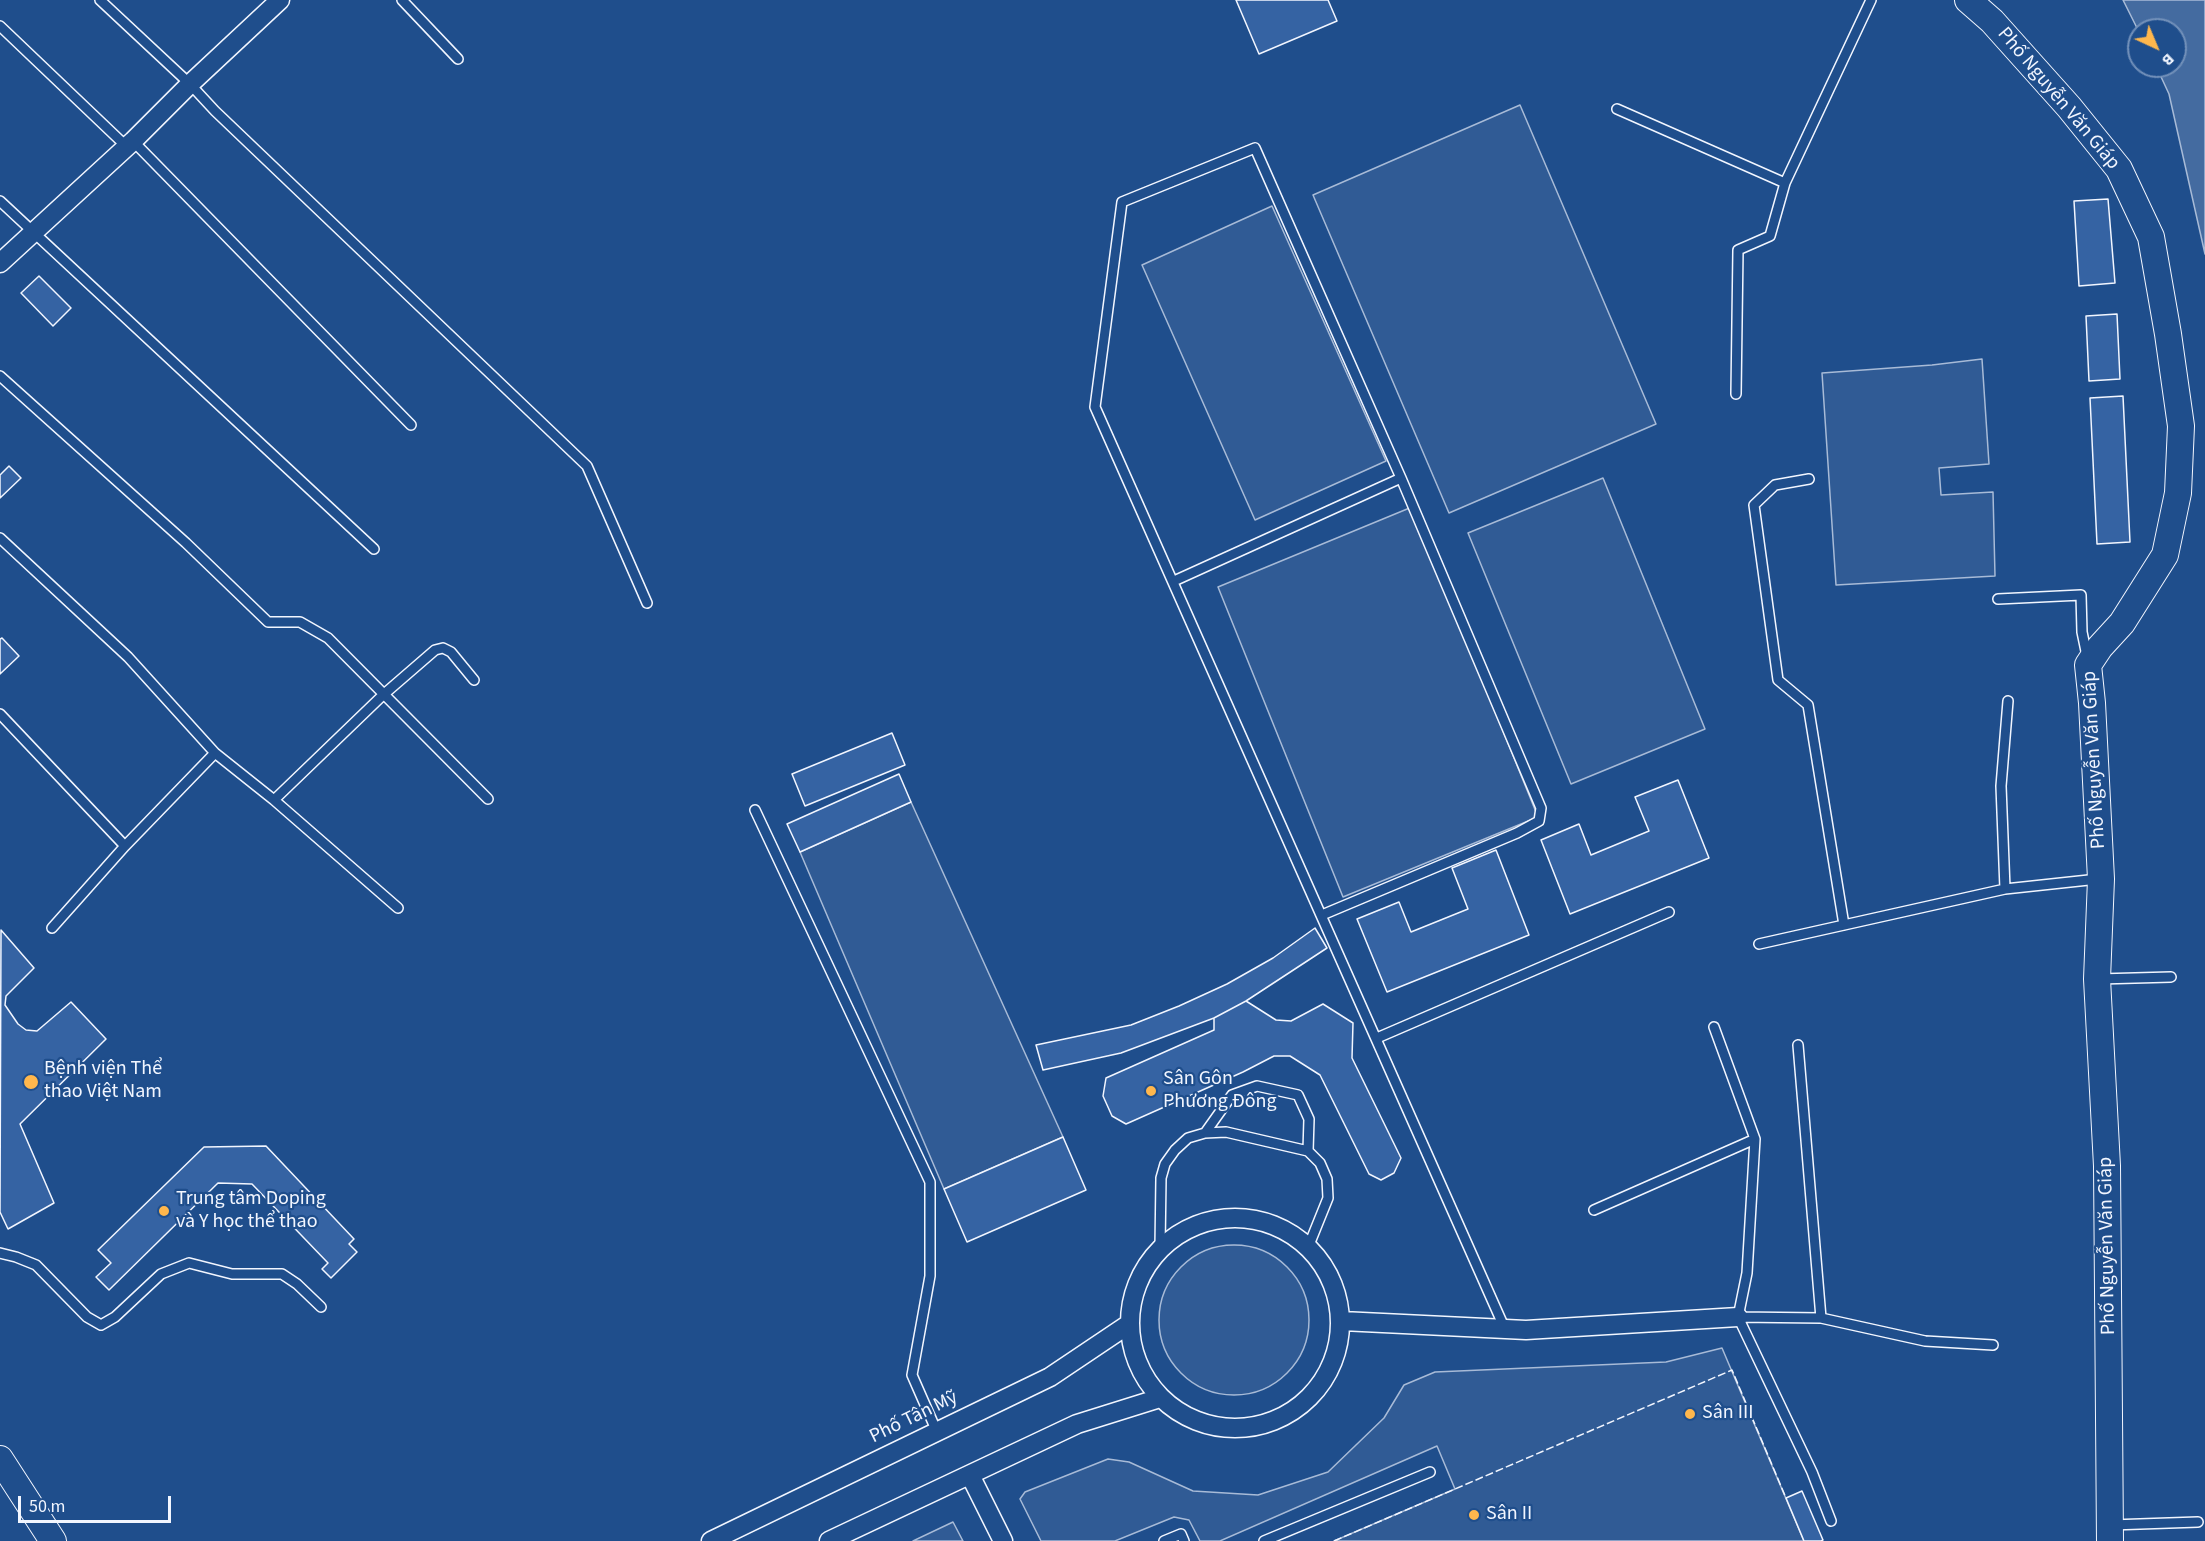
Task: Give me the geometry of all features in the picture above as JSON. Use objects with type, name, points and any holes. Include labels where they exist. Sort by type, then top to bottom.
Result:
[{"type":"street","points":[[0,263],[130,144],[280,0]]},
{"type":"street","name":"Phố Nguyễn Văn Giáp","points":[[1968,0],[1992,21],[2069,107],[2119,169],[2151,237],[2181,426],[2178,493],[2165,555],[2122,623],[2100,647],[2088,665],[2101,879],[2097,979],[2108,1177],[2110,1533]]},
{"type":"street","points":[[1217,1218],[1250,1218],[1282,1227],[1309,1245],[1326,1267],[1337,1293],[1342,1321],[1336,1356],[1319,1388],[1293,1412],[1260,1426],[1224,1428],[1190,1418],[1160,1398],[1143,1376],[1133,1351],[1129,1324],[1136,1288],[1143,1271],[1160,1248],[1186,1229],[1217,1218]]},
{"type":"street","points":[[1342,1321],[1526,1330],[1738,1317]]},
{"type":"street","name":"Phố Tân Mỹ","points":[[711,1541],[1050,1377],[1129,1324]]},
{"type":"street","points":[[830,1541],[1077,1424],[1160,1398]]},
{"type":"street","points":[[0,1459],[53,1541]]},
{"type":"street","points":[[970,1475],[1003,1541]]},
{"type":"lane","points":[[100,0],[587,466],[646,603]]},
{"type":"lane","points":[[402,0],[458,59]]},
{"type":"lane","points":[[1736,394],[1738,250],[1770,236],[1785,183],[1871,0]]},
{"type":"lane","points":[[0,26],[130,144],[411,425]]},
{"type":"lane","points":[[1617,109],[1785,183]]},
{"type":"lane","points":[[1322,915],[1516,833],[1539,821],[1541,808],[1401,478],[1254,148],[1122,202],[1095,407],[1505,1329]]},
{"type":"lane","points":[[0,201],[374,549]]},
{"type":"lane","points":[[0,376],[186,543],[268,622],[300,622],[328,638],[488,799]]},
{"type":"lane","points":[[1174,581],[1401,478]]},
{"type":"lane","points":[[1809,480],[1775,486],[1754,505],[1778,680],[1808,705],[1844,925]]},
{"type":"lane","points":[[0,538],[128,657],[215,753],[398,908]]},
{"type":"lane","points":[[1998,599],[2081,595],[2082,632],[2088,665]]},
{"type":"lane","points":[[274,801],[383,695],[435,650],[443,648],[451,652],[474,680]]},
{"type":"lane","points":[[2005,889],[2001,786],[2008,701]]},
{"type":"lane","points":[[0,714],[125,846]]},
{"type":"lane","points":[[52,928],[125,846],[215,753]]},
{"type":"lane","points":[[755,810],[930,1182],[930,1276],[912,1375],[937,1432]]},
{"type":"lane","points":[[1760,944],[2005,889],[2101,879]]},
{"type":"lane","points":[[1377,1038],[1669,912]]},
{"type":"lane","points":[[2097,979],[2171,977]]},
{"type":"lane","points":[[1714,1027],[1755,1139],[1747,1273],[1738,1317],[1812,1472],[1831,1521]]},
{"type":"lane","points":[[1798,1045],[1821,1318]]},
{"type":"lane","points":[[1204,1133],[1232,1095],[1257,1086],[1298,1095],[1309,1119],[1308,1151]]},
{"type":"lane","points":[[1160,1248],[1161,1178],[1165,1164],[1188,1138],[1204,1133],[1226,1132],[1308,1151],[1320,1163],[1327,1179],[1328,1198],[1309,1245]]},
{"type":"lane","points":[[1594,1210],[1755,1139]]},
{"type":"lane","points":[[0,1253],[36,1265],[87,1317],[101,1324],[115,1317],[160,1274],[189,1263],[232,1274],[282,1274],[297,1284],[321,1307]]},
{"type":"lane","points":[[1738,1317],[1821,1318],[1925,1341],[1993,1345]]},
{"type":"lane","points":[[1264,1541],[1431,1472]]},
{"type":"lane","points":[[2110,1533],[2198,1522]]},
{"type":"lane","points":[[1164,1541],[1181,1534],[1184,1541]]},
{"type":"shaded area","points":[[2123,0],[2205,0],[2205,254],[2169,94],[2162,78],[2187,78],[2187,18],[2132,18]]},
{"type":"shaded area","points":[[1520,105],[1656,424],[1449,513],[1313,195]]},
{"type":"shaded area","points":[[1272,206],[1386,461],[1255,520],[1142,265]]},
{"type":"shaded area","points":[[1982,359],[1989,464],[1939,468],[1941,495],[1993,492],[1995,576],[1836,585],[1822,373]]},
{"type":"shaded area","points":[[1603,478],[1705,729],[1571,784],[1468,533]]},
{"type":"shaded area","points":[[1412,507],[1538,817],[1343,897],[1218,587]]},
{"type":"shaded area","points":[[911,802],[1063,1137],[944,1189],[800,852]]},
{"type":"shaded area","points":[[1234,1245],[1263,1251],[1287,1267],[1303,1291],[1309,1320],[1303,1349],[1287,1373],[1263,1389],[1234,1395],[1205,1389],[1181,1373],[1165,1349],[1159,1320],[1165,1291],[1181,1267],[1205,1251]]},
{"type":"shaded area","points":[[1722,1348],[1804,1541],[1334,1541],[1455,1489],[1437,1446],[1220,1541],[1200,1541],[1189,1520],[1174,1517],[1115,1541],[1041,1541],[1020,1499],[1025,1492],[1108,1459],[1129,1462],[1193,1491],[1258,1495],[1328,1472],[1384,1418],[1404,1385],[1435,1372],[1666,1362]]},
{"type":"shaded area","points":[[953,1522],[963,1541],[913,1541]]},
{"type":"building","points":[[1236,0],[1328,0],[1337,21],[1259,54]]},
{"type":"building","points":[[2108,199],[2115,283],[2079,286],[2074,201]]},
{"type":"building","points":[[39,276],[71,308],[53,326],[21,293]]},
{"type":"building","points":[[2117,314],[2120,379],[2089,381],[2086,316]]},
{"type":"building","points":[[2123,396],[2130,542],[2097,544],[2090,398]]},
{"type":"building","points":[[9,466],[21,478],[0,498],[0,475]]},
{"type":"building","points":[[2,638],[19,656],[0,674],[0,639]]},
{"type":"building","points":[[892,733],[905,765],[805,806],[792,774]]},
{"type":"building","points":[[899,774],[911,802],[800,852],[787,824]]},
{"type":"building","points":[[1678,780],[1709,858],[1570,914],[1541,840],[1579,824],[1591,855],[1649,831],[1635,797]]},
{"type":"building","points":[[1496,850],[1529,935],[1387,992],[1357,919],[1399,902],[1411,932],[1468,909],[1452,868]]},
{"type":"building","points":[[1315,928],[1327,948],[1246,1001],[1214,1018],[1121,1053],[1043,1070],[1036,1045],[1131,1025],[1179,1006],[1227,984],[1273,958]]},
{"type":"building","name":"Bệnh viện Thể thao Việt Nam","points":[[1,930],[34,968],[6,996],[5,1005],[18,1024],[26,1030],[37,1031],[71,1002],[106,1039],[20,1124],[54,1203],[8,1229],[0,1212]]},
{"type":"building","name":"Sân Gôn Phương Đông","points":[[1246,1001],[1276,1020],[1291,1021],[1323,1004],[1353,1023],[1352,1058],[1401,1158],[1394,1173],[1381,1180],[1369,1174],[1320,1075],[1290,1056],[1274,1056],[1126,1124],[1112,1116],[1103,1096],[1106,1078],[1214,1030],[1214,1018]]},
{"type":"building","points":[[1063,1137],[1086,1190],[967,1242],[944,1189]]},
{"type":"building","name":"Trung tâm Doping và Y học thể thao","points":[[266,1146],[354,1239],[349,1244],[357,1252],[331,1278],[322,1269],[328,1263],[252,1184],[218,1183],[109,1290],[96,1277],[111,1263],[98,1250],[204,1147]]},
{"type":"building","points":[[1802,1491],[1823,1540],[1821,1541],[1804,1541],[1786,1498]]},
{"type":"fence","points":[[1334,1541],[1732,1370],[1786,1498]]},
{"type":"place","name":"Bệnh viện Thể thao Việt Nam","points":[[31,1082]]},
{"type":"place","name":"Sân Gôn Phương Đông","points":[[1151,1091]]},
{"type":"place","name":"Trung tâm Doping và Y học thể thao","points":[[164,1211]]},
{"type":"place","name":"Sân III","points":[[1690,1414]]},
{"type":"place","name":"Sân II","points":[[1474,1515]]}]
